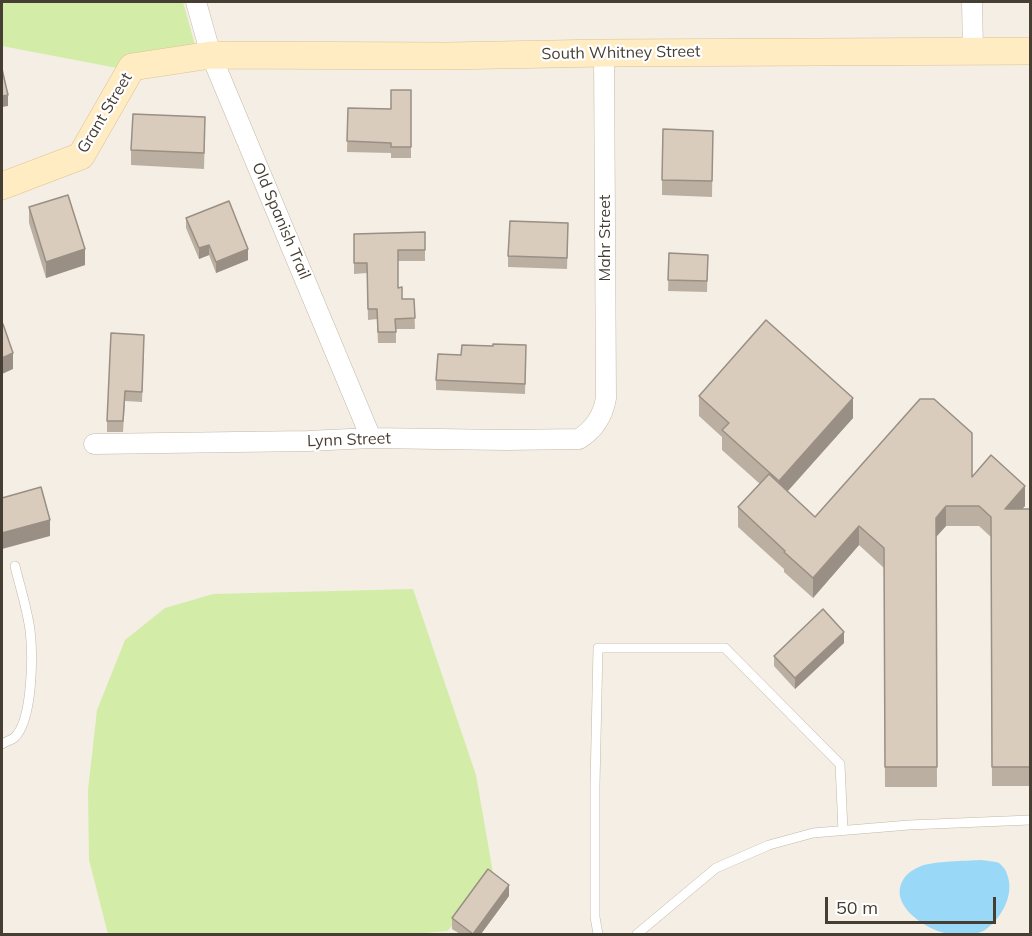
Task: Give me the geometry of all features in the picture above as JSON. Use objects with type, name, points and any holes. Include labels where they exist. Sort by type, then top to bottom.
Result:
[{"type":"street","name":"Old Spanish Trail","points":[[196,2],[212,55],[371,438]]},
{"type":"street","points":[[972,2],[973,51]]},
{"type":"street","name":"South Whitney Street","points":[[212,55],[447,56],[1030,51]]},
{"type":"street","name":"Mahr Street","points":[[598,422],[605,408],[606,398],[604,53]]},
{"type":"street","name":"Grant Street","points":[[2,186],[81,156],[132,67],[212,55]]},
{"type":"street","name":"Lynn Street","points":[[94,444],[371,438],[579,439],[588,434],[598,422]]},
{"type":"lane","points":[[2,744],[14,737],[23,724],[32,668],[30,630],[15,566]]},
{"type":"lane","points":[[598,934],[595,917],[595,784],[598,648],[725,648],[840,764],[843,831]]},
{"type":"lane","points":[[637,934],[716,868],[769,845],[813,833],[909,825],[1030,820]]},
{"type":"green space","points":[[2,2],[183,2],[195,45],[117,68],[2,46]]},
{"type":"green space","points":[[413,589],[476,775],[493,873],[448,931],[411,934],[108,934],[89,860],[88,790],[97,710],[125,640],[165,608],[213,594]]},
{"type":"water","points":[[981,860],[999,863],[1006,871],[1009,882],[1008,897],[1002,912],[985,930],[964,935],[941,932],[916,919],[904,905],[900,897],[900,889],[903,880],[913,870],[934,863]]},
{"type":"building","points":[[2,69],[8,95],[2,96]]},
{"type":"building","points":[[391,90],[411,90],[411,147],[391,147],[391,143],[347,141],[348,108],[391,109]]},
{"type":"building","points":[[133,114],[205,117],[204,153],[131,150]]},
{"type":"building","points":[[663,129],[713,131],[712,181],[662,180]]},
{"type":"building","points":[[68,195],[85,249],[46,262],[29,207]]},
{"type":"building","points":[[229,201],[248,249],[216,262],[209,245],[199,248],[186,218]]},
{"type":"building","points":[[510,221],[568,223],[567,258],[508,256]]},
{"type":"building","points":[[425,232],[425,250],[398,250],[398,288],[402,287],[402,299],[414,299],[415,318],[395,319],[396,332],[378,332],[377,309],[368,309],[367,263],[354,263],[354,234]]},
{"type":"building","points":[[669,253],[708,255],[707,281],[668,280]]},
{"type":"building","points":[[766,320],[853,398],[779,481],[722,430],[729,423],[699,396]]},
{"type":"building","points":[[2,325],[13,353],[2,358]]},
{"type":"building","points":[[111,333],[144,335],[142,392],[125,391],[123,421],[107,421]]},
{"type":"building","points":[[493,344],[526,345],[525,384],[436,380],[438,354],[461,355],[462,345],[493,346]]},
{"type":"building","points":[[920,399],[934,399],[972,433],[972,477],[991,455],[1025,486],[1005,509],[1030,509],[1030,767],[992,767],[991,517],[979,506],[946,506],[936,518],[937,767],[885,767],[884,548],[859,526],[813,578],[738,507],[769,474],[815,517]]},
{"type":"building","points":[[41,487],[50,520],[2,533],[2,498]]},
{"type":"building","points":[[823,609],[844,632],[795,678],[774,656]]},
{"type":"building","points":[[488,869],[509,885],[473,934],[452,918]]}]
